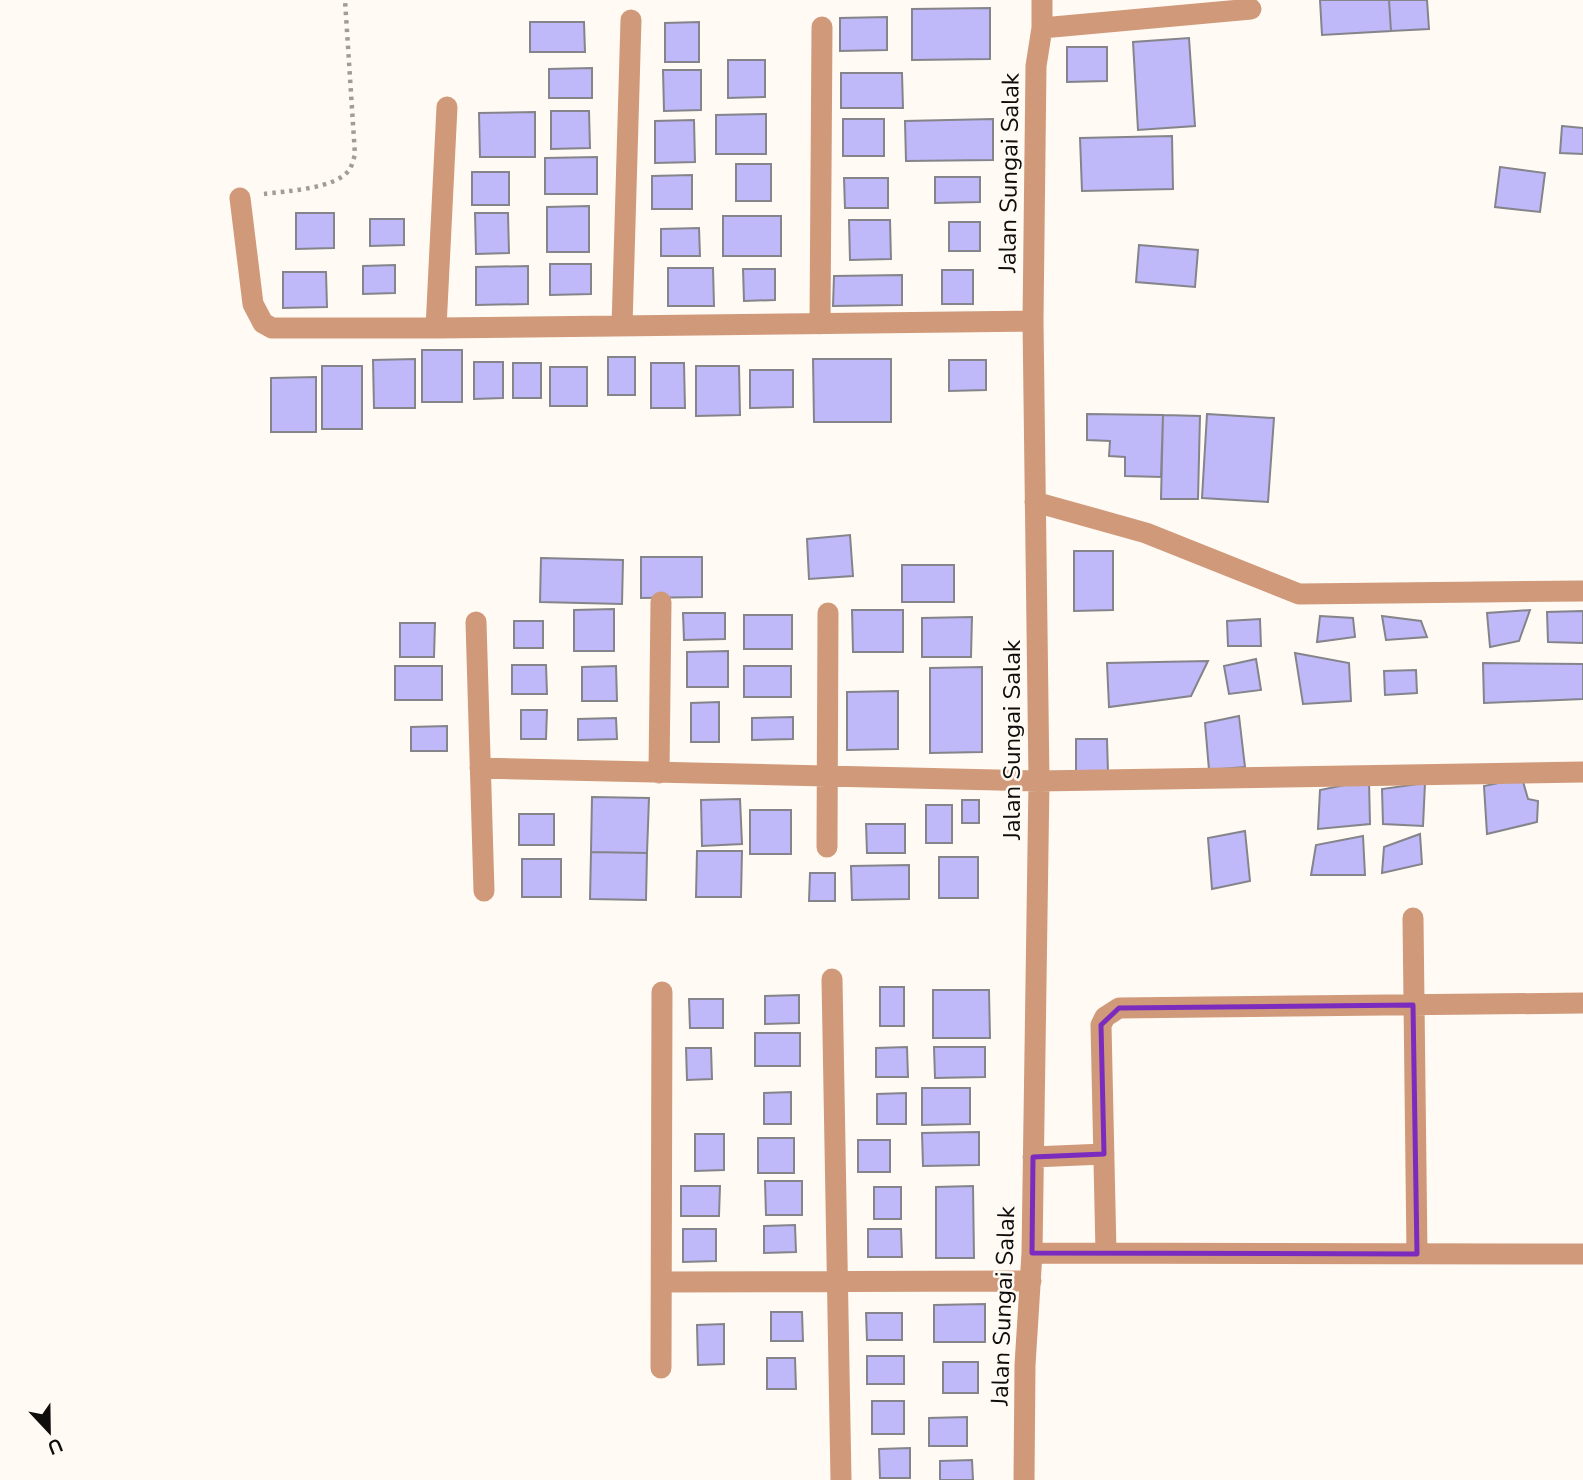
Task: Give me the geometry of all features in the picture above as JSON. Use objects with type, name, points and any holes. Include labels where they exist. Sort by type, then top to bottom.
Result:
[{"type":"street","name":"Jalan Sungai Salak","points":[[1024,1480],[1025,1365],[1032,1253],[1039,781],[1033,321],[1037,66],[1042,28],[1042,0]]},
{"type":"street","points":[[1042,28],[1251,9]]},
{"type":"street","points":[[622,326],[631,20]]},
{"type":"street","points":[[820,324],[822,27]]},
{"type":"street","points":[[436,328],[447,107]]},
{"type":"street","points":[[240,198],[254,304],[263,323],[272,328],[1033,321]]},
{"type":"street","points":[[1035,502],[1146,533],[1299,594],[1583,591]]},
{"type":"street","points":[[659,773],[661,602]]},
{"type":"street","points":[[827,847],[828,614]]},
{"type":"street","points":[[477,622],[484,891]]},
{"type":"street","points":[[480,768],[1039,781],[1583,772]]},
{"type":"street","points":[[1413,918],[1416,1254]]},
{"type":"street","points":[[832,979],[841,1480]]},
{"type":"street","points":[[661,1368],[662,992]]},
{"type":"street","points":[[1106,1253],[1101,1025],[1105,1017],[1119,1008],[1583,1003]]},
{"type":"street","points":[[1034,1157],[1104,1154]]},
{"type":"street","points":[[1032,1253],[1583,1254]]},
{"type":"street","points":[[662,1282],[1031,1281]]},
{"type":"path","points":[[240,198],[310,188],[340,179],[349,170],[355,155],[345,0]]},
{"type":"highlighted area","points":[[1413,1005],[1417,1254],[1032,1253],[1033,1157],[1104,1154],[1101,1025],[1119,1008]]},
{"type":"building","points":[[1320,0],[1389,0],[1391,31],[1322,35]]},
{"type":"building","points":[[1389,0],[1427,0],[1429,29],[1391,31]]},
{"type":"building","points":[[990,8],[990,59],[912,60],[912,9]]},
{"type":"building","points":[[887,17],[887,50],[840,51],[840,18]]},
{"type":"building","points":[[530,22],[584,22],[585,52],[530,52]]},
{"type":"building","points":[[699,22],[699,62],[665,62],[665,23]]},
{"type":"building","points":[[1189,38],[1195,126],[1138,130],[1133,42]]},
{"type":"building","points":[[1067,47],[1107,47],[1107,81],[1067,82]]},
{"type":"building","points":[[728,60],[765,60],[765,97],[728,98]]},
{"type":"building","points":[[592,68],[592,98],[549,98],[549,69]]},
{"type":"building","points":[[663,70],[701,70],[701,110],[664,111]]},
{"type":"building","points":[[841,73],[902,73],[903,108],[841,108]]},
{"type":"building","points":[[551,111],[589,111],[590,148],[551,149]]},
{"type":"building","points":[[535,112],[535,157],[480,157],[479,113]]},
{"type":"building","points":[[766,114],[766,154],[716,154],[716,115]]},
{"type":"building","points":[[843,119],[884,119],[884,156],[843,156]]},
{"type":"building","points":[[993,119],[993,160],[906,161],[905,121]]},
{"type":"building","points":[[694,120],[695,162],[655,163],[655,121]]},
{"type":"building","points":[[1562,126],[1583,128],[1583,154],[1560,153]]},
{"type":"building","points":[[1172,136],[1173,189],[1082,191],[1080,138]]},
{"type":"building","points":[[597,157],[597,194],[545,194],[545,158]]},
{"type":"building","points":[[736,164],[771,164],[771,201],[736,201]]},
{"type":"building","points":[[1500,167],[1545,173],[1540,212],[1495,207]]},
{"type":"building","points":[[472,172],[509,172],[509,205],[472,205]]},
{"type":"building","points":[[692,175],[692,209],[652,209],[652,176]]},
{"type":"building","points":[[935,177],[980,177],[980,202],[935,203]]},
{"type":"building","points":[[844,178],[888,178],[888,208],[845,208]]},
{"type":"building","points":[[589,206],[589,252],[547,252],[547,207]]},
{"type":"building","points":[[296,213],[334,213],[334,248],[296,249]]},
{"type":"building","points":[[475,213],[508,213],[509,253],[476,254]]},
{"type":"building","points":[[723,216],[781,216],[781,256],[723,256]]},
{"type":"building","points":[[370,219],[404,219],[404,245],[370,246]]},
{"type":"building","points":[[849,220],[890,220],[891,259],[850,260]]},
{"type":"building","points":[[949,222],[980,222],[980,251],[949,251]]},
{"type":"building","points":[[699,228],[700,256],[661,256],[661,229]]},
{"type":"building","points":[[1139,245],[1198,250],[1195,287],[1136,282]]},
{"type":"building","points":[[550,264],[591,264],[591,294],[550,295]]},
{"type":"building","points":[[395,265],[395,293],[363,294],[363,266]]},
{"type":"building","points":[[528,266],[528,304],[476,305],[476,267]]},
{"type":"building","points":[[668,268],[713,268],[714,306],[668,306]]},
{"type":"building","points":[[743,269],[775,269],[775,300],[744,301]]},
{"type":"building","points":[[942,270],[973,270],[973,304],[942,304]]},
{"type":"building","points":[[283,272],[326,272],[327,307],[283,308]]},
{"type":"building","points":[[902,275],[902,305],[833,306],[834,276]]},
{"type":"building","points":[[422,350],[462,350],[462,402],[422,402]]},
{"type":"building","points":[[608,357],[635,357],[635,395],[608,395]]},
{"type":"building","points":[[415,359],[415,408],[374,408],[373,360]]},
{"type":"building","points":[[813,359],[891,359],[891,422],[814,422]]},
{"type":"building","points":[[949,360],[986,360],[986,390],[949,391]]},
{"type":"building","points":[[474,362],[503,362],[503,398],[474,399]]},
{"type":"building","points":[[513,363],[541,363],[541,398],[513,398]]},
{"type":"building","points":[[651,363],[684,363],[685,408],[651,408]]},
{"type":"building","points":[[322,366],[362,366],[362,429],[322,429]]},
{"type":"building","points":[[696,366],[739,366],[740,415],[696,416]]},
{"type":"building","points":[[550,367],[587,367],[587,406],[550,406]]},
{"type":"building","points":[[750,370],[793,370],[793,407],[750,408]]},
{"type":"building","points":[[316,377],[316,432],[271,432],[271,378]]},
{"type":"building","points":[[1087,414],[1163,415],[1161,477],[1125,476],[1125,457],[1109,456],[1110,441],[1087,440]]},
{"type":"building","points":[[1207,414],[1274,418],[1268,502],[1202,498]]},
{"type":"building","points":[[1163,415],[1200,416],[1198,499],[1161,499]]},
{"type":"building","points":[[850,535],[853,576],[809,579],[807,539]]},
{"type":"building","points":[[1074,551],[1113,551],[1113,610],[1074,611]]},
{"type":"building","points":[[641,557],[702,557],[702,597],[641,598]]},
{"type":"building","points":[[541,558],[623,560],[622,604],[540,602]]},
{"type":"building","points":[[902,565],[954,565],[954,602],[902,602]]},
{"type":"building","points":[[614,609],[614,651],[574,651],[574,610]]},
{"type":"building","points":[[852,610],[903,610],[903,652],[853,652]]},
{"type":"building","points":[[1530,610],[1519,641],[1490,647],[1487,613]]},
{"type":"building","points":[[1583,611],[1583,643],[1548,642],[1547,612]]},
{"type":"building","points":[[683,613],[725,613],[725,639],[684,640]]},
{"type":"building","points":[[744,615],[792,615],[792,649],[744,649]]},
{"type":"building","points":[[1320,616],[1353,618],[1355,637],[1317,642]]},
{"type":"building","points":[[1382,616],[1421,621],[1427,637],[1386,640]]},
{"type":"building","points":[[972,617],[971,657],[922,657],[922,618]]},
{"type":"building","points":[[1260,619],[1261,646],[1228,646],[1227,621]]},
{"type":"building","points":[[514,621],[543,621],[543,648],[514,648]]},
{"type":"building","points":[[400,623],[435,623],[434,657],[400,657]]},
{"type":"building","points":[[728,651],[728,687],[687,687],[687,652]]},
{"type":"building","points":[[1295,653],[1349,663],[1351,701],[1303,704]]},
{"type":"building","points":[[1256,659],[1261,690],[1229,694],[1224,666]]},
{"type":"building","points":[[1208,661],[1191,696],[1109,707],[1107,663]]},
{"type":"building","points":[[1483,663],[1583,664],[1583,699],[1484,703]]},
{"type":"building","points":[[512,665],[546,665],[547,694],[512,694]]},
{"type":"building","points":[[395,666],[442,666],[442,700],[395,700]]},
{"type":"building","points":[[616,666],[617,701],[582,701],[582,667]]},
{"type":"building","points":[[744,666],[791,666],[791,697],[744,697]]},
{"type":"building","points":[[982,667],[982,752],[930,753],[930,668]]},
{"type":"building","points":[[1416,670],[1417,693],[1385,695],[1384,671]]},
{"type":"building","points":[[898,691],[898,749],[847,750],[847,692]]},
{"type":"building","points":[[719,702],[719,742],[691,742],[691,703]]},
{"type":"building","points":[[521,710],[547,710],[546,739],[521,739]]},
{"type":"building","points":[[1239,716],[1245,767],[1209,770],[1205,723]]},
{"type":"building","points":[[793,717],[793,739],[752,740],[752,718]]},
{"type":"building","points":[[616,718],[617,739],[578,740],[578,719]]},
{"type":"building","points":[[447,726],[447,751],[411,751],[411,727]]},
{"type":"building","points":[[1076,739],[1107,739],[1108,773],[1076,774]]},
{"type":"building","points":[[1522,778],[1528,799],[1538,801],[1537,822],[1487,834],[1484,786]]},
{"type":"building","points":[[1369,780],[1370,824],[1318,829],[1320,790]]},
{"type":"building","points":[[1425,783],[1423,826],[1383,824],[1382,789]]},
{"type":"building","points":[[592,797],[649,798],[647,853],[591,852]]},
{"type":"building","points":[[740,799],[742,844],[702,846],[701,800]]},
{"type":"building","points":[[962,800],[979,800],[979,823],[962,823]]},
{"type":"building","points":[[926,805],[952,805],[952,843],[926,843]]},
{"type":"building","points":[[750,810],[791,810],[791,854],[750,854]]},
{"type":"building","points":[[519,814],[554,814],[554,845],[519,845]]},
{"type":"building","points":[[866,824],[905,824],[905,853],[867,853]]},
{"type":"building","points":[[1245,831],[1250,881],[1212,889],[1208,838]]},
{"type":"building","points":[[1420,834],[1422,864],[1382,873],[1384,847]]},
{"type":"building","points":[[1363,836],[1365,875],[1311,875],[1316,845]]},
{"type":"building","points":[[697,851],[742,851],[741,897],[696,897]]},
{"type":"building","points":[[591,852],[647,853],[646,900],[590,899]]},
{"type":"building","points":[[939,857],[978,857],[978,898],[939,898]]},
{"type":"building","points":[[522,859],[561,859],[561,897],[522,897]]},
{"type":"building","points":[[909,865],[909,899],[852,900],[851,866]]},
{"type":"building","points":[[810,873],[835,873],[835,901],[809,901]]},
{"type":"building","points":[[880,987],[904,987],[904,1026],[880,1026]]},
{"type":"building","points":[[933,990],[989,990],[990,1038],[933,1038]]},
{"type":"building","points":[[799,995],[799,1023],[765,1024],[765,996]]},
{"type":"building","points":[[689,999],[723,999],[723,1028],[690,1028]]},
{"type":"building","points":[[755,1033],[800,1033],[800,1066],[755,1066]]},
{"type":"building","points":[[907,1047],[908,1077],[876,1077],[876,1048]]},
{"type":"building","points":[[934,1047],[985,1047],[985,1077],[935,1078]]},
{"type":"building","points":[[686,1048],[711,1048],[712,1079],[687,1080]]},
{"type":"building","points":[[922,1088],[970,1088],[970,1124],[922,1125]]},
{"type":"building","points":[[791,1092],[791,1124],[764,1124],[764,1093]]},
{"type":"building","points":[[906,1093],[906,1124],[877,1124],[877,1094]]},
{"type":"building","points":[[979,1132],[979,1165],[923,1166],[922,1133]]},
{"type":"building","points":[[695,1134],[724,1134],[724,1170],[695,1171]]},
{"type":"building","points":[[758,1138],[794,1138],[794,1173],[758,1173]]},
{"type":"building","points":[[858,1140],[890,1140],[890,1172],[858,1172]]},
{"type":"building","points":[[765,1181],[802,1181],[802,1215],[766,1215]]},
{"type":"building","points":[[681,1186],[720,1186],[719,1216],[681,1216]]},
{"type":"building","points":[[973,1186],[974,1258],[936,1258],[936,1187]]},
{"type":"building","points":[[874,1187],[901,1187],[901,1219],[874,1219]]},
{"type":"building","points":[[795,1225],[796,1252],[764,1253],[764,1226]]},
{"type":"building","points":[[683,1229],[716,1229],[716,1261],[683,1262]]},
{"type":"building","points":[[868,1229],[901,1229],[902,1257],[868,1257]]},
{"type":"building","points":[[985,1304],[985,1342],[934,1342],[934,1305]]},
{"type":"building","points":[[771,1312],[802,1312],[803,1341],[771,1341]]},
{"type":"building","points":[[866,1313],[902,1313],[902,1340],[867,1340]]},
{"type":"building","points":[[724,1324],[724,1364],[698,1365],[697,1325]]},
{"type":"building","points":[[867,1356],[904,1356],[904,1384],[867,1384]]},
{"type":"building","points":[[767,1358],[795,1358],[796,1389],[767,1389]]},
{"type":"building","points":[[943,1362],[978,1362],[978,1393],[943,1393]]},
{"type":"building","points":[[872,1401],[904,1401],[904,1434],[872,1434]]},
{"type":"building","points":[[967,1417],[967,1446],[929,1446],[929,1418]]},
{"type":"building","points":[[910,1448],[910,1478],[880,1478],[879,1449]]},
{"type":"building","points":[[972,1460],[973,1480],[940,1480],[940,1461]]}]
